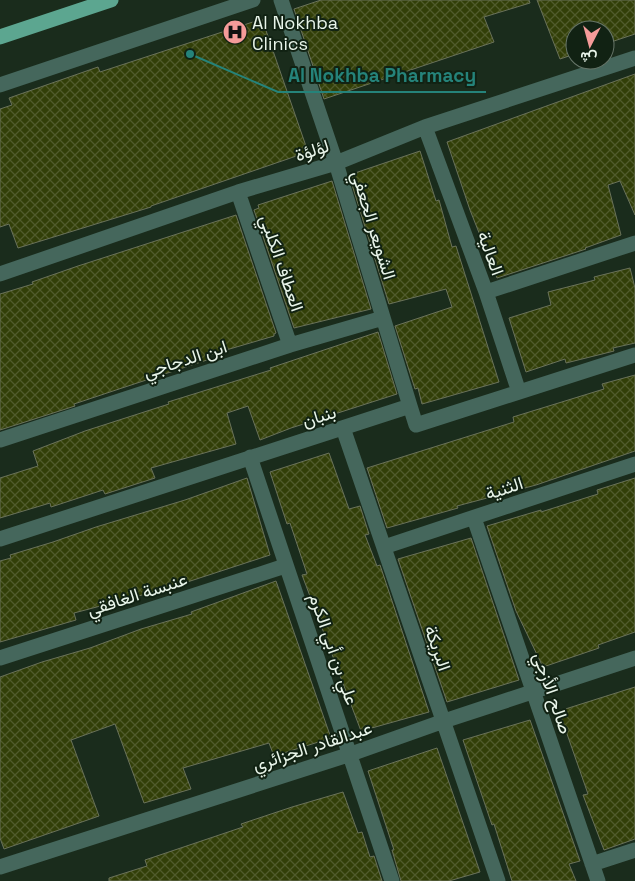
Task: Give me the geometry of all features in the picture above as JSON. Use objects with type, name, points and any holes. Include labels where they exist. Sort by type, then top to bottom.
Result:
[{"type":"main road","points":[[0,37],[111,0]]},
{"type":"street","points":[[0,85],[254,0]]},
{"type":"street","name":"الشويعر الجعفي","points":[[281,0],[336,162],[410,406]]},
{"type":"street","name":"لؤلؤة","points":[[0,274],[238,192],[336,162],[425,127],[635,58]]},
{"type":"street","name":"العالية","points":[[425,127],[486,292],[519,392]]},
{"type":"street","name":"العطاف الكلبي","points":[[238,192],[290,345]]},
{"type":"street","points":[[486,292],[635,243]]},
{"type":"street","name":"ابن الدجاجي","points":[[0,440],[290,345],[383,318]]},
{"type":"street","points":[[410,406],[416,426],[635,355]]},
{"type":"street","name":"بنبان","points":[[0,539],[410,406]]},
{"type":"street","name":"البريكة","points":[[343,428],[497,881]]},
{"type":"street","name":"علي بن أبي الكرم","points":[[250,457],[392,881]]},
{"type":"street","name":"الثنية","points":[[384,547],[635,464]]},
{"type":"street","name":"صالح الأزجي","points":[[474,518],[598,881]]},
{"type":"street","name":"عنبسة الغافقي","points":[[0,658],[285,566]]},
{"type":"street","name":"عبدالقادر الجزائري","points":[[0,867],[351,754],[635,658]]},
{"type":"street","points":[[592,864],[635,850]]},
{"type":"building","points":[[321,0],[529,0],[530,3],[484,17],[494,42],[324,99],[294,9]]},
{"type":"building","points":[[537,0],[635,0],[635,34],[615,41],[615,20],[565,20],[565,57],[560,59]]},
{"type":"building","points":[[262,19],[308,152],[151,207],[18,248],[9,224],[0,227],[0,109],[12,105],[9,98],[98,67],[100,72]]},
{"type":"building","points":[[635,74],[635,215],[620,181],[608,185],[621,235],[586,249],[497,278],[470,210],[447,142]]},
{"type":"building","points":[[420,151],[436,201],[439,200],[452,247],[456,246],[499,382],[422,404],[418,388],[415,389],[395,326],[452,307],[446,289],[389,304],[349,175]]},
{"type":"building","points":[[332,181],[371,309],[294,328],[254,210],[259,208],[258,205]]},
{"type":"building","points":[[236,215],[276,333],[274,336],[209,355],[210,359],[0,430],[0,294],[33,284],[32,282],[78,266]]},
{"type":"building","points":[[630,268],[635,288],[635,343],[613,348],[614,351],[566,363],[565,359],[526,372],[509,318],[551,305],[548,292],[595,280],[594,277]]},
{"type":"building","points":[[378,332],[397,394],[291,428],[260,440],[248,406],[227,413],[236,444],[151,468],[155,478],[105,494],[103,490],[51,507],[50,503],[0,518],[0,478],[38,466],[33,451],[85,431],[169,404],[168,402],[271,370],[270,368]]},
{"type":"building","points":[[635,375],[635,451],[536,485],[457,506],[458,508],[387,528],[367,468],[514,422],[513,417],[604,389],[602,384]]},
{"type":"building","points":[[329,453],[349,509],[360,506],[369,534],[365,535],[377,566],[380,565],[429,712],[361,731],[302,575],[307,574],[290,523],[287,524],[270,472]]},
{"type":"building","points":[[247,478],[270,555],[172,587],[74,613],[76,620],[0,642],[0,561],[11,558],[10,555],[185,500]]},
{"type":"building","points":[[635,478],[635,632],[598,645],[599,648],[543,667],[516,611],[487,526],[541,510],[541,512],[598,494],[597,490]]},
{"type":"building","points":[[471,538],[519,680],[447,702],[398,559]]},
{"type":"building","points":[[276,581],[331,738],[274,756],[269,743],[183,768],[191,789],[144,803],[115,724],[71,740],[99,816],[4,849],[0,838],[0,677],[90,648],[141,629],[192,614],[191,612]]},
{"type":"building","points":[[635,687],[635,839],[604,850],[583,795],[588,794],[559,711]]},
{"type":"building","points":[[530,720],[580,861],[569,864],[576,881],[512,881],[494,824],[492,825],[463,740]]},
{"type":"building","points":[[437,748],[480,872],[449,881],[401,881],[392,850],[394,850],[368,771]]},
{"type":"building","points":[[343,792],[358,833],[362,832],[370,857],[374,856],[382,881],[109,881],[109,878],[147,866],[145,860],[243,827],[241,824]]},
{"type":"place","name":"Al Nokhba Clinics","points":[[235,32]]},
{"type":"place","name":"Al Nokhba Pharmacy","points":[[190,54]]}]
